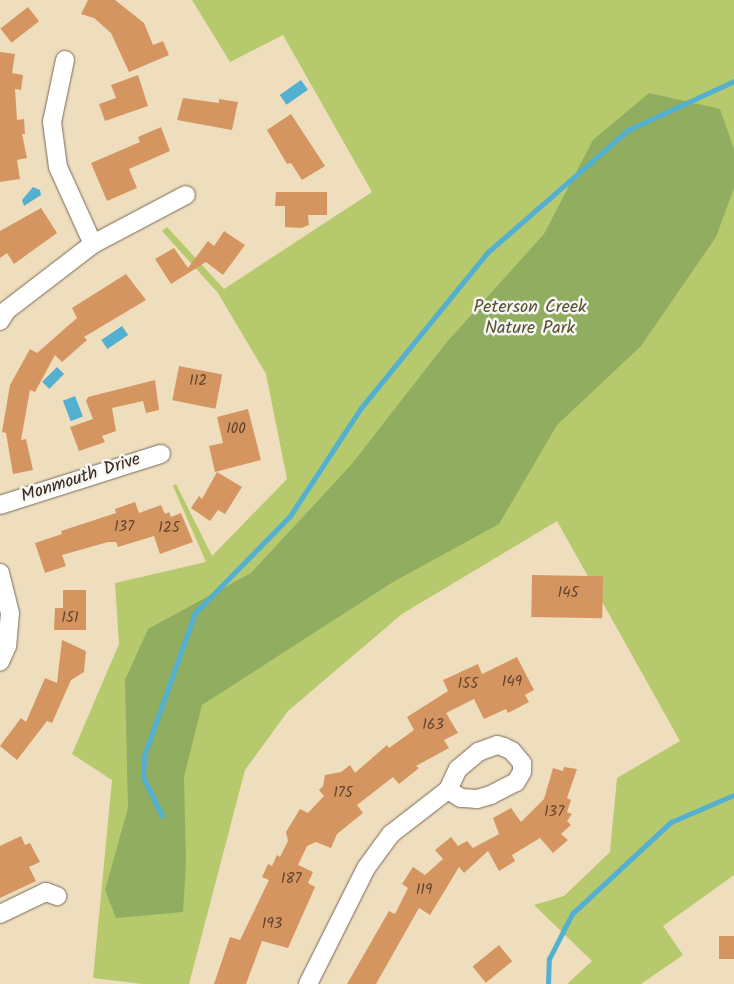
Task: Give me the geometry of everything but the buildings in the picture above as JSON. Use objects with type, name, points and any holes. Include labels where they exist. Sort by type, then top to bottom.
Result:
[{"type":"street","points":[[65,60],[52,122],[58,167],[93,244]]},
{"type":"street","points":[[0,321],[7,310],[93,244],[186,194]]},
{"type":"street","name":"Monmouth Drive","points":[[0,505],[161,454]]},
{"type":"street","points":[[0,574],[10,612],[7,646],[0,662]]},
{"type":"street","points":[[308,984],[366,868],[378,850],[391,834],[448,790]]},
{"type":"street","points":[[0,914],[46,892],[57,896]]},
{"type":"green space","name":"Peterson Creek Nature Park","points":[[192,0],[734,0],[734,875],[663,926],[683,955],[641,984],[567,984],[592,961],[534,905],[564,896],[610,852],[617,778],[680,741],[557,521],[402,614],[288,711],[245,770],[189,984],[143,984],[93,978],[112,780],[72,754],[119,644],[115,583],[206,562],[173,486],[176,484],[212,556],[287,479],[266,374],[218,293],[162,231],[167,227],[224,289],[372,192],[283,35],[230,62]]},
{"type":"green space","points":[[649,93],[720,109],[734,149],[734,188],[716,237],[641,346],[557,425],[499,524],[393,582],[202,705],[184,777],[186,863],[183,912],[116,918],[105,890],[128,808],[125,680],[148,629],[251,573],[351,465],[446,343],[544,234],[593,140]]},
{"type":"water","points":[[301,80],[308,90],[287,105],[280,95]]},
{"type":"water","points":[[33,187],[40,190],[41,195],[24,206],[22,200]]},
{"type":"water","points":[[122,326],[128,335],[107,349],[101,340]]},
{"type":"water","points":[[57,367],[64,374],[49,389],[42,382]]},
{"type":"water","points":[[75,396],[83,417],[71,421],[63,401]]},
{"type":"waterway","points":[[162,816],[143,777],[144,756],[195,613],[290,516],[361,408],[488,252],[628,130],[734,81]]},
{"type":"waterway","points":[[548,984],[549,959],[572,914],[671,822],[734,795]]}]
